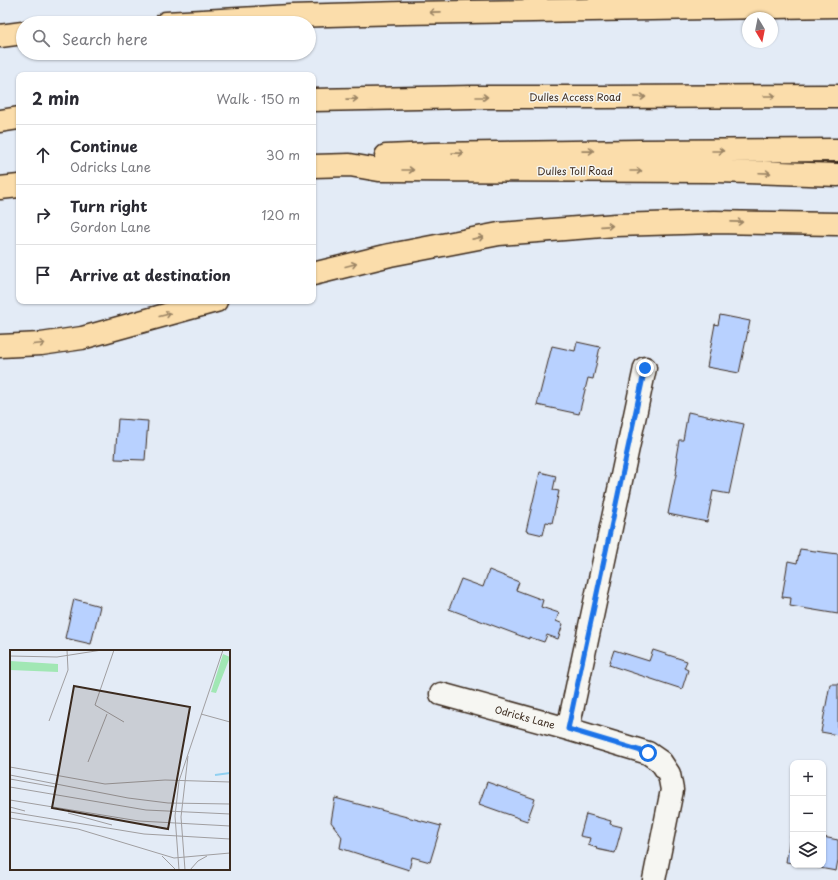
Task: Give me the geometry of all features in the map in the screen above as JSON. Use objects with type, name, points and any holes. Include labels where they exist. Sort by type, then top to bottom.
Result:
[{"type":"highway","points":[[314,16],[402,13],[838,6]]},
{"type":"highway","name":"Dulles Access Road","points":[[316,100],[472,96],[838,96]]},
{"type":"highway","points":[[0,120],[16,118]]},
{"type":"highway","points":[[350,165],[379,157],[432,154],[838,150]]},
{"type":"highway","name":"Dulles Toll Road","points":[[316,166],[350,165],[379,170],[718,171],[838,175]]},
{"type":"highway","points":[[0,188],[16,186]]},
{"type":"highway","points":[[316,273],[390,254],[500,234],[616,225],[714,222],[838,224]]},
{"type":"highway","points":[[0,346],[41,344],[82,338],[205,304]]},
{"type":"street","points":[[568,729],[645,368]]},
{"type":"street","name":"Odricks Lane","points":[[441,694],[648,753],[661,762],[668,774],[672,790],[654,880]]},
{"type":"building","points":[[720,315],[750,321],[739,373],[707,367],[715,324],[718,325]]},
{"type":"building","points":[[577,342],[600,347],[593,379],[588,378],[579,414],[537,405],[552,346],[575,351]]},
{"type":"building","points":[[688,412],[744,424],[729,494],[713,491],[707,522],[668,514],[677,470],[678,457],[676,457],[679,440],[683,440]]},
{"type":"building","points":[[118,419],[148,421],[145,460],[115,459]]},
{"type":"building","points":[[540,472],[556,476],[553,490],[559,491],[552,523],[546,522],[543,535],[526,531]]},
{"type":"building","points":[[800,549],[838,554],[838,614],[790,606],[791,598],[782,597],[788,561],[797,563]]},
{"type":"building","points":[[489,570],[519,582],[516,590],[543,600],[541,607],[559,613],[556,621],[563,624],[558,639],[547,635],[544,642],[529,637],[529,639],[449,609],[461,579],[483,587]]},
{"type":"building","points":[[74,599],[100,606],[91,644],[65,638]]},
{"type":"building","points":[[614,650],[649,661],[653,650],[687,661],[684,668],[688,670],[682,689],[609,665]]},
{"type":"building","points":[[830,684],[838,684],[838,735],[821,732]]},
{"type":"building","points":[[487,782],[535,799],[527,821],[479,804]]},
{"type":"building","points":[[335,798],[441,826],[430,862],[412,857],[409,870],[340,848],[342,837],[331,822]]},
{"type":"building","points":[[586,814],[611,821],[610,824],[622,827],[615,853],[596,849],[597,848],[588,845],[590,838],[580,836]]},
{"type":"building","points":[[790,838],[790,863],[786,862]]},
{"type":"building","points":[[826,838],[838,840],[838,860],[836,871],[820,868],[826,868]]},
{"type":"route","points":[[645,368],[568,729],[648,753]]}]
